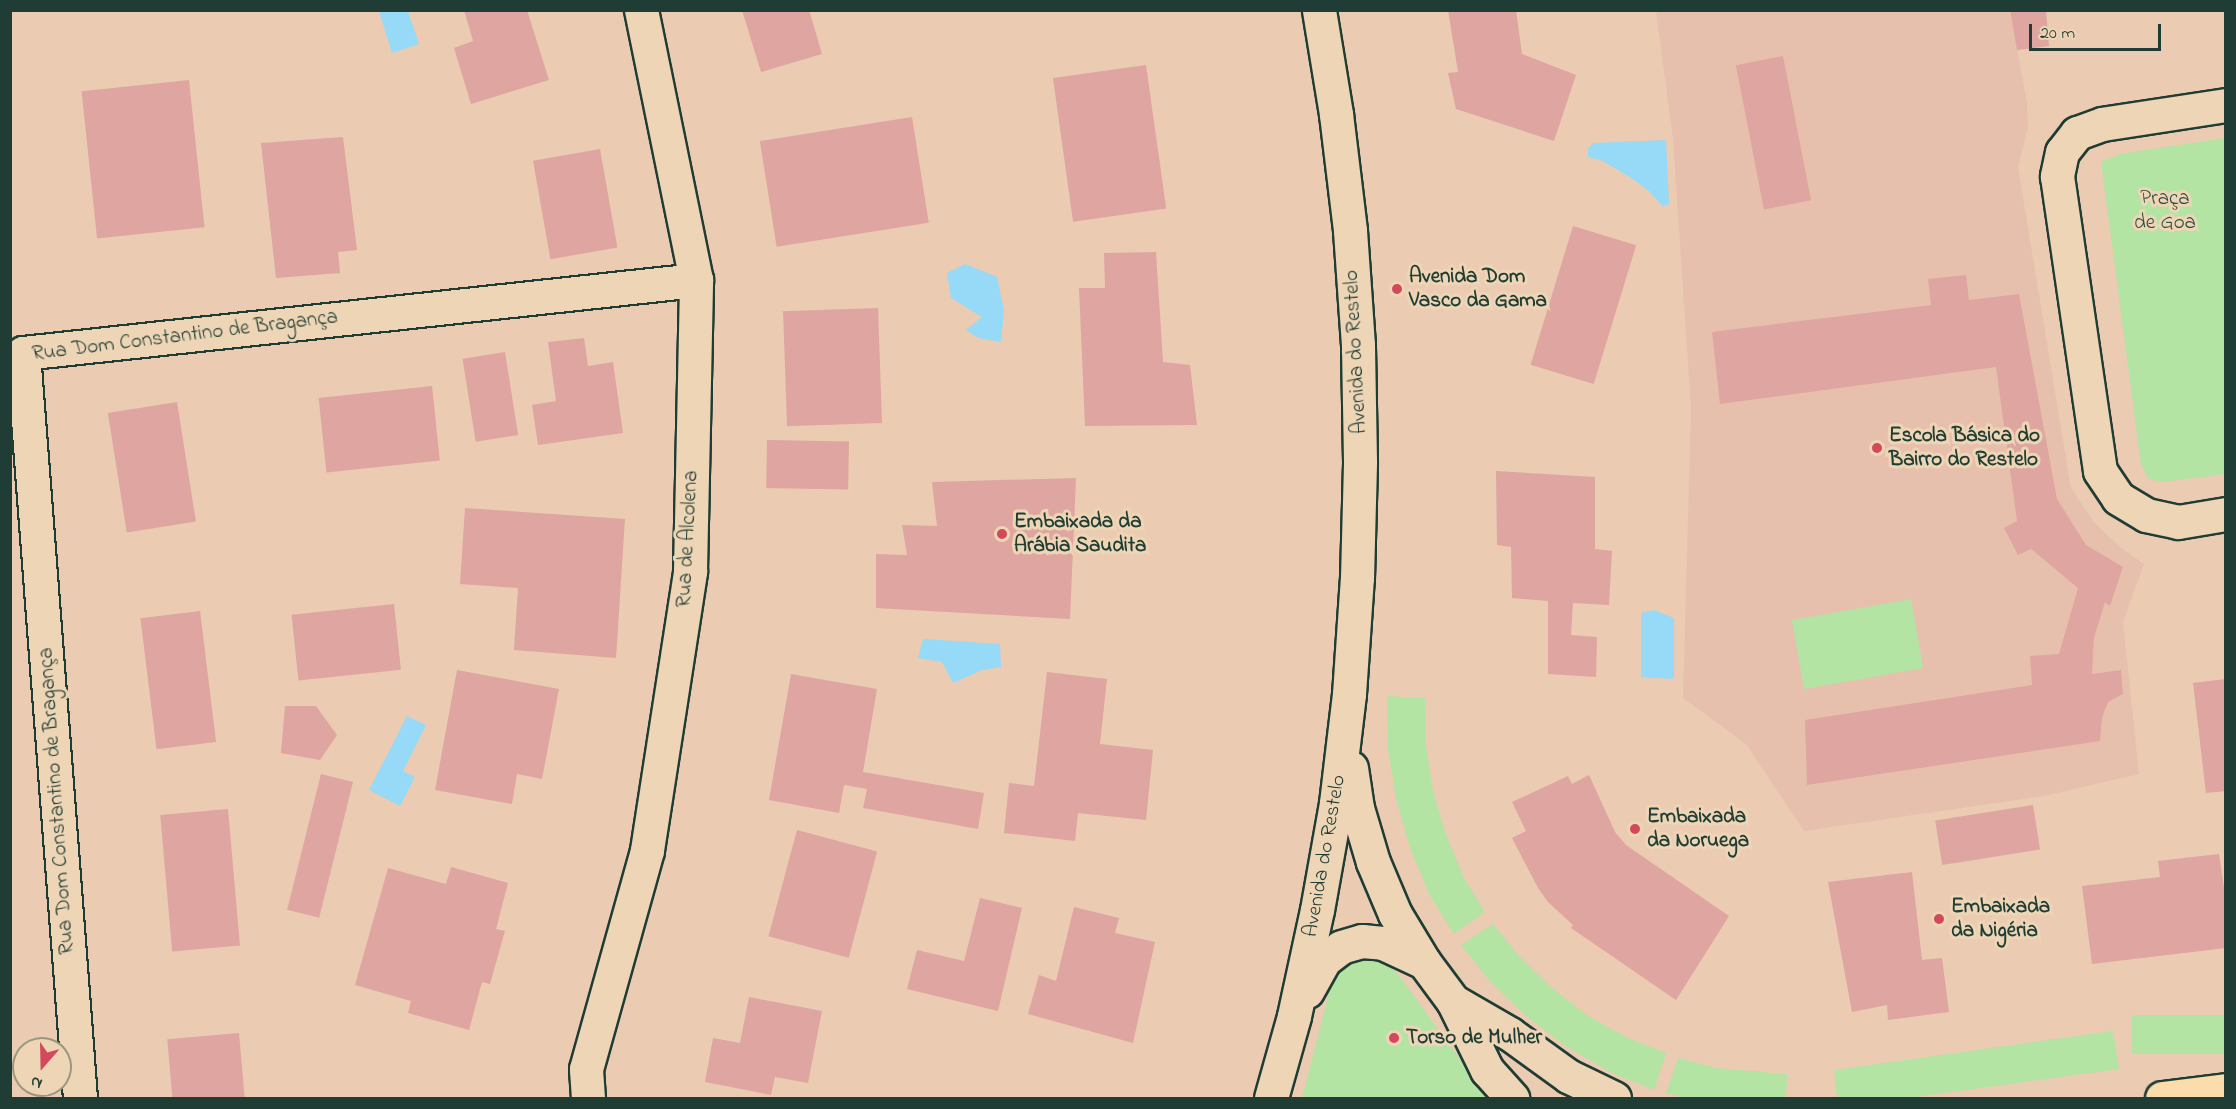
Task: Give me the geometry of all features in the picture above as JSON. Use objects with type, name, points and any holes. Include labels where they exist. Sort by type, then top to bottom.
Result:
[{"type":"main road","points":[[2162,1098],[2226,1090]]},
{"type":"street","name":"Rua de Alcolena","points":[[588,1098],[586,1069],[647,850],[690,571],[696,280],[641,10]]},
{"type":"street","name":"Avenida do Restelo","points":[[1271,1098],[1294,1016],[1317,910],[1336,803],[1349,694],[1357,578],[1360,461],[1358,345],[1344,183],[1319,10]]},
{"type":"street","points":[[2226,105],[2102,124],[2078,133],[2062,152],[2057,176],[2100,471],[2118,498],[2146,515],[2178,522],[2226,514]]},
{"type":"street","name":"Rua Dom Constantino de Bragança","points":[[80,1098],[16,350],[696,280]]},
{"type":"street","name":"Avenida do Restelo","points":[[1349,694],[1348,751],[1357,808],[1373,862],[1395,914],[1424,962],[1454,1001],[1487,1070],[1512,1098]]},
{"type":"street","name":"Avenida do Restelo","points":[[1294,1016],[1324,960],[1341,947],[1362,941],[1383,943],[1424,962]]},
{"type":"street","name":"Avenida do Restelo","points":[[1454,1001],[1510,1034],[1578,1087],[1614,1098]]},
{"type":"shaded area","name":"Escola Básica do Bairro do Restelo","points":[[1656,11],[2010,11],[2027,102],[2028,127],[2018,167],[2071,488],[2094,522],[2120,547],[2144,564],[2123,622],[2139,774],[2044,796],[1804,831],[1746,744],[1683,698],[1691,408],[1673,139]]},
{"type":"green space","name":"Praça de Goa","points":[[2225,138],[2225,474],[2161,482],[2149,479],[2141,465],[2101,162],[2120,154]]},
{"type":"green space","points":[[1911,599],[1923,668],[1804,689],[1792,620]]},
{"type":"green space","points":[[1387,696],[1425,698],[1426,745],[1433,791],[1446,835],[1464,878],[1485,912],[1454,934],[1430,896],[1410,848],[1396,799],[1388,749]]},
{"type":"green space","points":[[1493,924],[1518,955],[1551,987],[1588,1016],[1628,1038],[1666,1053],[1654,1090],[1612,1073],[1567,1047],[1526,1016],[1489,980],[1461,945]]},
{"type":"green space","points":[[1364,960],[1378,961],[1391,967],[1401,978],[1488,1098],[1302,1098],[1331,985],[1350,963]]},
{"type":"green space","points":[[2132,1015],[2225,1015],[2225,1054],[2132,1054]]},
{"type":"green space","points":[[2113,1031],[2119,1069],[1908,1098],[1837,1098],[1834,1070]]},
{"type":"green space","points":[[1678,1058],[1717,1068],[1787,1074],[1786,1098],[1685,1098],[1666,1093]]},
{"type":"water","points":[[379,11],[408,11],[419,44],[392,53]]},
{"type":"water","points":[[1666,140],[1669,204],[1663,207],[1649,191],[1631,178],[1603,161],[1588,157],[1588,149],[1593,143]]},
{"type":"water","points":[[965,264],[997,277],[1004,311],[1001,342],[978,338],[966,330],[982,317],[951,298],[947,273]]},
{"type":"water","points":[[1654,610],[1674,618],[1674,679],[1641,677],[1641,613]]},
{"type":"water","points":[[923,639],[1000,644],[1001,667],[982,670],[953,683],[942,662],[918,658]]},
{"type":"water","points":[[407,716],[426,725],[403,771],[415,777],[400,806],[369,790]]},
{"type":"building","points":[[464,10],[527,10],[549,80],[471,104],[454,48],[473,41]]},
{"type":"building","points":[[742,10],[809,10],[822,54],[761,72]]},
{"type":"building","points":[[1448,10],[1516,10],[1522,54],[1576,75],[1554,141],[1456,109],[1448,73],[1458,72]]},
{"type":"building","points":[[2010,10],[2046,10],[2049,46],[2017,50]]},
{"type":"building","points":[[1783,56],[1811,200],[1764,209],[1736,65]]},
{"type":"building","points":[[1146,65],[1166,209],[1073,222],[1053,78]]},
{"type":"building","points":[[189,80],[204,227],[97,238],[82,91]]},
{"type":"building","points":[[912,117],[929,223],[777,247],[760,141]]},
{"type":"building","points":[[343,137],[357,250],[338,252],[340,273],[276,278],[261,143]]},
{"type":"building","points":[[600,149],[617,247],[550,259],[533,161]]},
{"type":"building","points":[[1573,226],[1636,245],[1594,384],[1531,365]]},
{"type":"building","points":[[1156,252],[1163,362],[1190,365],[1197,425],[1085,426],[1079,288],[1105,288],[1104,253]]},
{"type":"building","points":[[1966,275],[1969,300],[2019,294],[2057,499],[2086,545],[2123,567],[2110,606],[2105,602],[2094,638],[2092,674],[2121,670],[2123,694],[2108,702],[2102,718],[2100,741],[1807,785],[1805,720],[2032,685],[2030,656],[2059,654],[2078,588],[2031,549],[2018,555],[2004,528],[2017,521],[1996,367],[1720,404],[1712,332],[1931,305],[1928,279]]},
{"type":"building","points":[[878,308],[882,423],[787,426],[783,311]]},
{"type":"building","points":[[584,338],[588,366],[613,362],[623,433],[538,445],[532,405],[556,401],[548,342]]},
{"type":"building","points":[[505,352],[518,435],[476,442],[463,359]]},
{"type":"building","points":[[432,386],[440,461],[326,473],[319,398]]},
{"type":"building","points":[[177,402],[196,522],[127,532],[108,413]]},
{"type":"building","points":[[767,440],[849,441],[848,489],[766,488]]},
{"type":"building","points":[[1496,471],[1595,477],[1595,549],[1612,551],[1609,605],[1573,603],[1571,635],[1597,637],[1596,677],[1548,674],[1548,601],[1512,598],[1511,547],[1497,545]]},
{"type":"building","points":[[1076,478],[1070,619],[876,608],[876,554],[907,555],[902,525],[937,526],[932,482]]},
{"type":"building","points":[[465,508],[625,519],[616,658],[514,650],[518,588],[460,584]]},
{"type":"building","points":[[394,604],[401,670],[298,680],[292,615]]},
{"type":"building","points":[[200,611],[216,742],[157,749],[140,618]]},
{"type":"building","points":[[457,670],[559,689],[542,779],[517,774],[512,804],[435,790]]},
{"type":"building","points":[[1047,672],[1107,679],[1100,744],[1153,750],[1146,820],[1078,813],[1075,841],[1004,833],[1009,783],[1034,786]]},
{"type":"building","points":[[791,674],[877,689],[863,772],[984,793],[978,829],[863,808],[867,789],[844,785],[839,813],[769,800]]},
{"type":"building","points":[[2226,679],[2226,791],[2206,793],[2193,683]]},
{"type":"building","points":[[285,706],[316,706],[337,735],[320,760],[281,753]]},
{"type":"building","points":[[321,774],[353,782],[319,918],[287,910]]},
{"type":"building","points":[[1589,775],[1615,832],[1626,845],[1729,916],[1676,1000],[1571,928],[1573,925],[1548,902],[1538,888],[1512,838],[1526,831],[1512,802],[1568,776],[1572,784]]},
{"type":"building","points":[[2033,805],[2040,849],[1942,865],[1935,820]]},
{"type":"building","points":[[228,809],[240,945],[172,951],[160,815]]},
{"type":"building","points":[[797,830],[877,851],[849,958],[769,936]]},
{"type":"building","points":[[2219,854],[2226,902],[2226,948],[2092,964],[2082,886],[2160,877],[2158,861]]},
{"type":"building","points":[[451,867],[508,883],[496,929],[505,931],[490,984],[482,982],[469,1030],[408,1013],[411,1001],[355,985],[388,868],[446,884]]},
{"type":"building","points":[[1912,872],[1922,960],[1942,958],[1949,1012],[1888,1020],[1887,1005],[1852,1012],[1828,882]]},
{"type":"building","points":[[980,898],[1022,908],[998,1011],[907,989],[917,950],[964,961]]},
{"type":"building","points":[[1074,907],[1119,918],[1115,933],[1155,942],[1133,1043],[1028,1014],[1039,975],[1056,981]]},
{"type":"building","points":[[749,997],[822,1011],[808,1083],[775,1077],[771,1095],[705,1082],[713,1038],[740,1043]]},
{"type":"building","points":[[239,1033],[245,1098],[172,1098],[167,1039]]},
{"type":"place","name":"Avenida Dom Vasco da Gama","points":[[1397,289]]},
{"type":"place","name":"Escola Básica do Bairro do Restelo","points":[[1877,448]]},
{"type":"place","name":"Embaixada da Arábia Saudita","points":[[1002,534]]},
{"type":"place","name":"Embaixada da Noruega","points":[[1635,829]]},
{"type":"place","name":"Embaixada da Nigéria","points":[[1939,919]]},
{"type":"place","name":"Torso de Mulher","points":[[1394,1038]]}]
